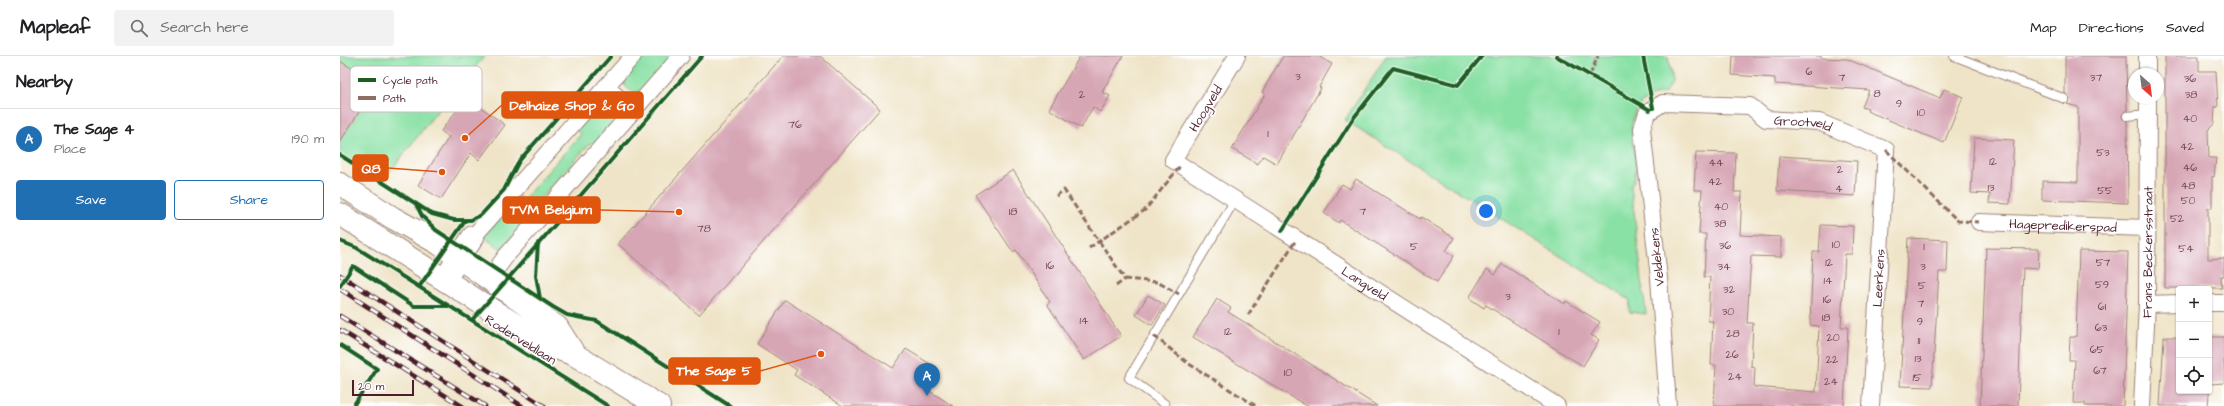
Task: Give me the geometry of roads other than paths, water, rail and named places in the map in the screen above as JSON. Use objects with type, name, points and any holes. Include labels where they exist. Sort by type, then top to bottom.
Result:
[{"type":"street","points":[[443,281],[474,237],[633,56]]},
{"type":"street","points":[[473,299],[511,250],[681,56]]},
{"type":"street","name":"Hoogveld","points":[[1173,160],[1237,56]]},
{"type":"street","points":[[2147,56],[2147,68]]},
{"type":"street","points":[[606,87],[633,110]]},
{"type":"street","name":"Grootveld","points":[[1650,110],[1668,102],[1750,106],[1766,119],[1819,122],[1886,150]]},
{"type":"street","name":"Frans Beckersstraat","points":[[2142,406],[2147,304],[2148,104]]},
{"type":"street","name":"Veldekens","points":[[1650,110],[1643,121],[1642,129],[1659,278],[1668,406]]},
{"type":"street","name":"Leerkens","points":[[1871,406],[1886,150]]},
{"type":"street","name":"Langveld","points":[[1173,160],[1557,406]]},
{"type":"street","name":"Roderveldlaan","points":[[340,184],[459,258],[557,328],[575,355]]},
{"type":"street","name":"Roderveldlaan","points":[[340,214],[443,281],[546,344],[575,355],[659,406]]},
{"type":"street","name":"Hagepredikerspad","points":[[1979,222],[2147,228]]},
{"type":"street","points":[[2147,304],[2176,303]]},
{"type":"street","points":[[2212,303],[2224,303]]},
{"type":"lane","points":[[1954,56],[2065,98]]},
{"type":"lane","points":[[2127,116],[2148,114]]},
{"type":"lane","points":[[1165,404],[1129,378],[1235,200]]},
{"type":"railway","points":[[340,275],[544,406]]},
{"type":"railway","points":[[340,289],[522,406]]},
{"type":"railway","points":[[340,316],[485,406]]},
{"type":"railway","points":[[340,330],[462,406]]},
{"type":"place","name":"Delhaize Shop & Go","points":[[465,138]]},
{"type":"place","name":"Q8","points":[[442,172]]},
{"type":"place","name":"TVM Belgium","points":[[679,212]]},
{"type":"place","name":"The Sage 5","points":[[821,354]]},
{"type":"place","name":"The Sage 4","points":[[927,396]]}]
